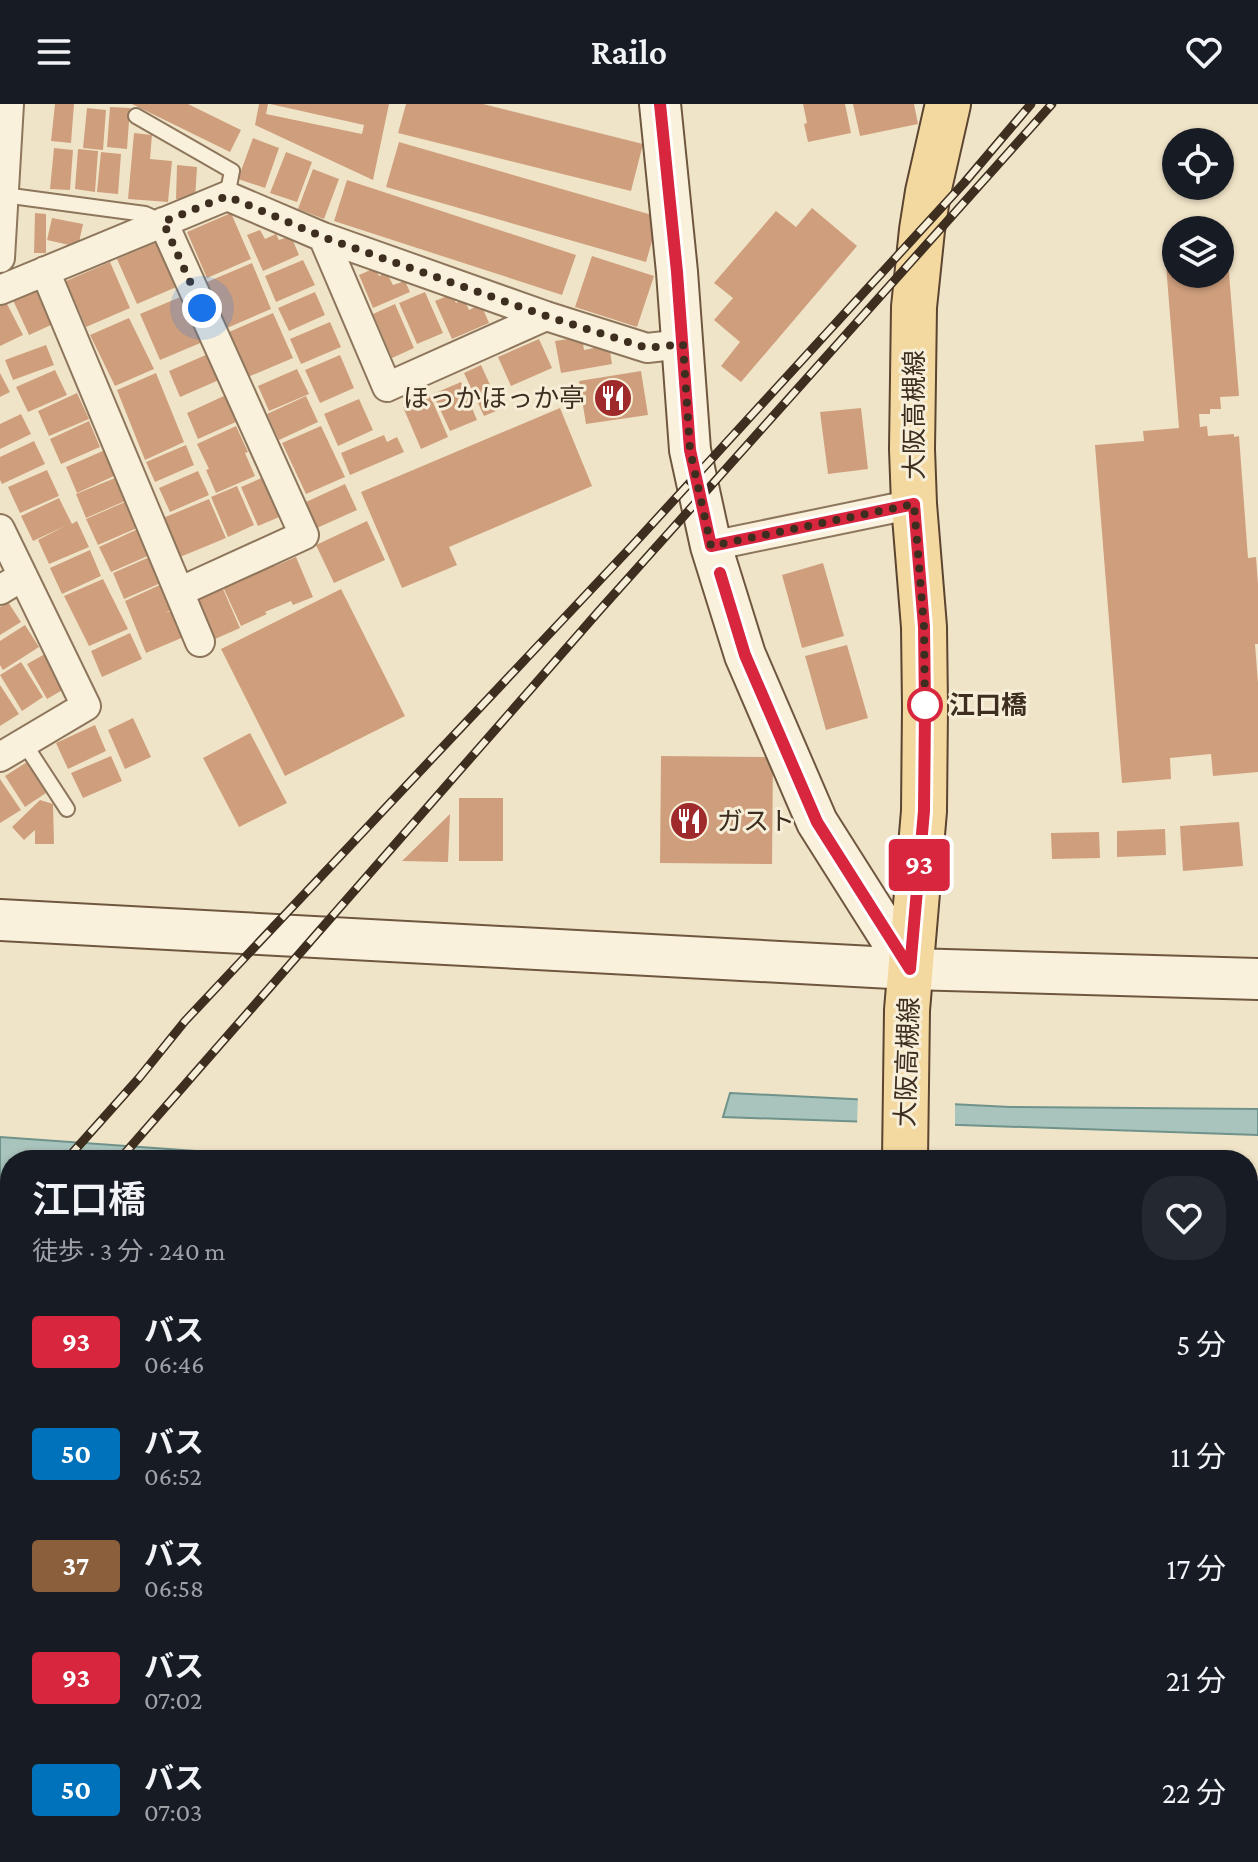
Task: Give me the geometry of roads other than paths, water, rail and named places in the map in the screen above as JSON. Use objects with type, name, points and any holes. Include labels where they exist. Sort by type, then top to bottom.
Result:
[{"type":"main road","name":"大阪高槻線","points":[[905,1150],[909,989],[924,811],[924,627],[914,504],[914,307],[928,192],[948,104]]},
{"type":"street","points":[[0,258],[9,104]]},
{"type":"street","points":[[660,104],[677,272],[690,450],[711,546],[745,655],[817,822],[909,989]]},
{"type":"street","points":[[0,290],[227,196],[323,237],[546,316],[647,348],[683,344]]},
{"type":"street","points":[[163,222],[304,535],[179,592]]},
{"type":"street","points":[[323,237],[387,387],[546,316]]},
{"type":"street","points":[[45,271],[200,642]]},
{"type":"street","points":[[711,546],[914,504]]},
{"type":"street","points":[[0,529],[12,583],[86,706],[12,750]]},
{"type":"street","points":[[2,918],[909,989],[1258,979]]},
{"type":"lane","points":[[136,116],[232,171],[227,196]]},
{"type":"lane","points":[[4,195],[145,214],[163,222]]},
{"type":"lane","points":[[12,750],[67,809]]},
{"type":"water","points":[[730,1093],[1010,1107],[1258,1109],[1258,1135],[723,1117]]},
{"type":"water","points":[[0,1137],[183,1150],[0,1150]]},
{"type":"railway","points":[[75,1150],[185,1021],[631,547],[964,183],[1031,104]]},
{"type":"railway","points":[[128,1150],[599,611],[1052,104]]},
{"type":"place","name":"ほっかほっか亭","points":[[613,398]]},
{"type":"place","name":"江口橋","points":[[925,705]]},
{"type":"place","name":"ガスト","points":[[689,821]]}]
